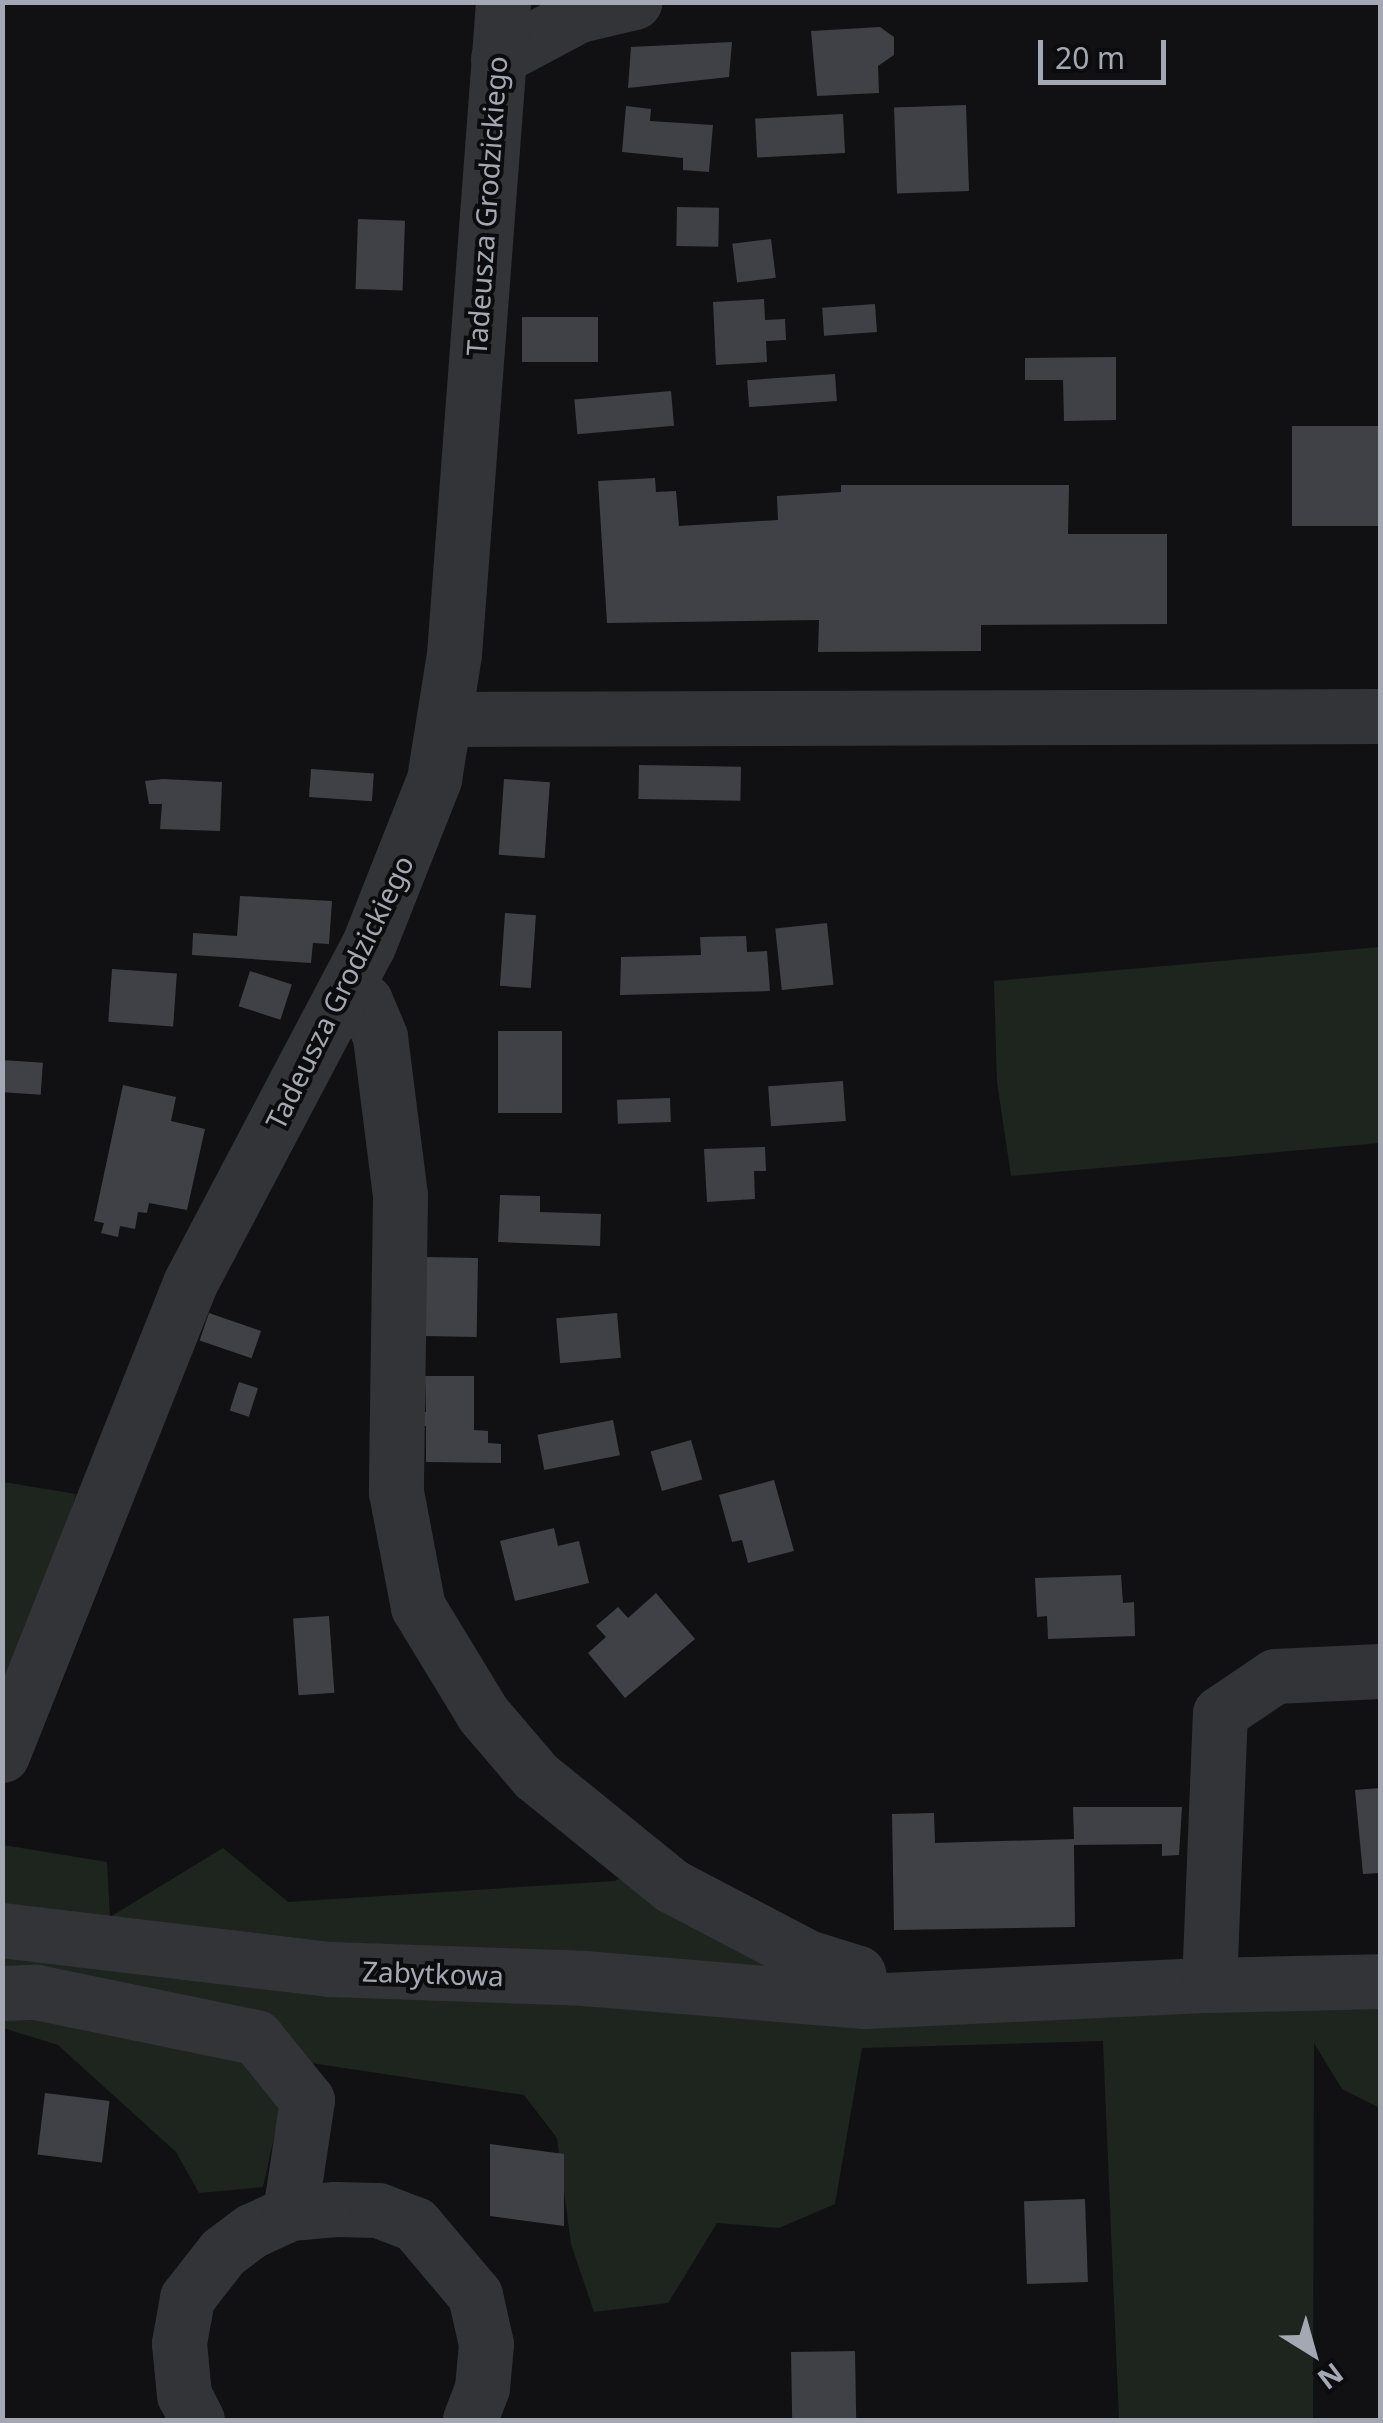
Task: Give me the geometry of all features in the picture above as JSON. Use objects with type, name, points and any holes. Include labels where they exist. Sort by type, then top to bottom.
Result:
[{"type":"street","name":"Tadeusza Grodzickiego","points":[[2,1754],[190,1283],[346,989],[424,812],[446,719],[503,2]]},
{"type":"street","points":[[498,58],[579,15],[634,2]]},
{"type":"street","points":[[446,719],[1380,716]]},
{"type":"street","points":[[346,989],[365,1002],[380,1037],[400,1195],[396,1492],[418,1607],[483,1714],[594,1828],[672,1886],[752,1932],[858,1973],[865,2001]]},
{"type":"street","points":[[1209,1984],[1220,1713],[1276,1676],[1380,1671]]},
{"type":"street","name":"Zabytkowa","points":[[2,1930],[331,1969],[584,1978],[865,2001],[1380,1980]]},
{"type":"street","points":[[2,1993],[75,1999],[256,2037],[306,2100],[290,2213]]},
{"type":"street","points":[[197,2420],[184,2395],[179,2343],[187,2298],[223,2252],[290,2213],[378,2210],[416,2224],[448,2256],[475,2295],[486,2344],[482,2388],[470,2420]]},
{"type":"shaded area","points":[[1380,947],[1380,1143],[1011,1176],[997,1082],[994,981]]},
{"type":"shaded area","points":[[3,1482],[76,1494],[3,1755]]},
{"type":"shaded area","points":[[3,1845],[107,1862],[110,1917],[223,1848],[288,1902],[615,1881],[660,1855],[878,1990],[1380,2004],[1380,2108],[1342,2089],[1314,2043],[1313,2420],[1119,2420],[1103,2041],[862,2048],[835,2204],[779,2228],[717,2223],[668,2303],[594,2312],[571,2244],[557,2138],[524,2095],[291,2060],[263,2187],[199,2193],[176,2152],[58,2045],[3,2028]]},
{"type":"building","points":[[880,27],[894,37],[894,55],[878,66],[879,93],[817,96],[811,31]]},
{"type":"building","points":[[732,42],[729,77],[628,88],[631,47]]},
{"type":"building","points":[[966,105],[969,191],[897,193],[894,108]]},
{"type":"building","points":[[626,106],[651,109],[650,121],[713,125],[709,172],[683,170],[683,158],[622,152]]},
{"type":"building","points":[[843,114],[845,153],[757,158],[755,119]]},
{"type":"building","points":[[677,207],[719,208],[718,247],[676,246]]},
{"type":"building","points":[[358,219],[405,221],[403,291],[356,289]]},
{"type":"building","points":[[771,239],[776,278],[737,282],[732,244]]},
{"type":"building","points":[[764,299],[765,320],[785,319],[786,340],[766,341],[767,362],[716,365],[713,302]]},
{"type":"building","points":[[875,304],[877,332],[824,336],[822,308]]},
{"type":"building","points":[[522,317],[598,317],[598,362],[522,362]]},
{"type":"building","points":[[1116,357],[1116,420],[1064,421],[1063,380],[1025,380],[1025,358]]},
{"type":"building","points":[[835,374],[837,401],[749,407],[747,380]]},
{"type":"building","points":[[671,391],[674,426],[577,434],[574,399]]},
{"type":"building","points":[[1292,426],[1380,426],[1380,526],[1292,526]]},
{"type":"building","points":[[655,478],[656,492],[676,491],[679,526],[778,520],[777,496],[841,492],[841,485],[1069,485],[1068,534],[1167,534],[1167,624],[981,625],[981,651],[818,652],[819,620],[607,623],[598,481]]},
{"type":"building","points":[[639,765],[741,767],[740,801],[638,799]]},
{"type":"building","points":[[311,769],[374,773],[372,801],[309,797]]},
{"type":"building","points":[[504,779],[550,782],[545,858],[499,855]]},
{"type":"building","points":[[145,781],[222,782],[220,831],[160,829],[162,804],[149,804]]},
{"type":"building","points":[[240,896],[332,901],[329,944],[313,943],[311,963],[192,955],[193,933],[237,936]]},
{"type":"building","points":[[505,913],[536,915],[531,988],[500,986]]},
{"type":"building","points":[[827,923],[833,985],[782,990],[775,928]]},
{"type":"building","points":[[746,936],[747,952],[767,951],[770,991],[620,995],[621,957],[701,955],[700,937]]},
{"type":"building","points":[[112,969],[177,974],[173,1026],[108,1022]]},
{"type":"building","points":[[250,971],[292,985],[280,1020],[239,1006]]},
{"type":"building","points":[[498,1031],[562,1031],[562,1113],[498,1113]]},
{"type":"building","points":[[2,1060],[43,1063],[41,1095],[2,1092]]},
{"type":"building","points":[[843,1081],[846,1121],[771,1126],[768,1086]]},
{"type":"building","points":[[123,1085],[176,1097],[171,1121],[205,1129],[187,1210],[149,1203],[147,1213],[138,1212],[135,1229],[120,1226],[118,1237],[101,1233],[104,1223],[94,1221]]},
{"type":"building","points":[[670,1098],[671,1122],[618,1124],[617,1100]]},
{"type":"building","points":[[765,1147],[766,1171],[754,1171],[755,1199],[707,1202],[704,1149]]},
{"type":"building","points":[[500,1195],[540,1196],[540,1212],[601,1214],[600,1246],[498,1242]]},
{"type":"building","points":[[425,1257],[478,1258],[477,1337],[424,1336]]},
{"type":"building","points":[[209,1313],[261,1331],[252,1358],[200,1340]]},
{"type":"building","points":[[617,1313],[621,1358],[560,1363],[556,1318]]},
{"type":"building","points":[[425,1376],[474,1376],[474,1430],[488,1431],[488,1443],[501,1444],[501,1463],[426,1462],[426,1426],[416,1426],[416,1412],[426,1412]]},
{"type":"building","points":[[239,1382],[258,1388],[249,1417],[230,1411]]},
{"type":"building","points":[[613,1420],[620,1455],[544,1470],[537,1435]]},
{"type":"building","points":[[691,1440],[702,1479],[662,1491],[651,1452]]},
{"type":"building","points":[[774,1480],[794,1551],[748,1563],[742,1540],[732,1542],[719,1495]]},
{"type":"building","points":[[554,1528],[558,1546],[579,1541],[589,1583],[515,1601],[500,1541]]},
{"type":"building","points":[[1121,1575],[1123,1603],[1134,1602],[1135,1636],[1048,1639],[1047,1616],[1037,1617],[1035,1578]]},
{"type":"building","points":[[656,1593],[695,1639],[625,1698],[588,1653],[606,1637],[596,1626],[618,1607],[628,1618]]},
{"type":"building","points":[[329,1616],[334,1693],[298,1695],[293,1619]]},
{"type":"building","points":[[1380,1788],[1380,1873],[1363,1874],[1355,1790]]},
{"type":"building","points":[[1073,1807],[1182,1807],[1179,1855],[1162,1856],[1162,1844],[1074,1845],[1075,1927],[894,1930],[892,1814],[934,1813],[935,1843],[1074,1839]]},
{"type":"building","points":[[45,2093],[110,2101],[102,2162],[37,2155]]},
{"type":"building","points":[[490,2144],[564,2154],[564,2226],[490,2216]]},
{"type":"building","points":[[1085,2199],[1088,2282],[1027,2284],[1024,2201]]},
{"type":"building","points":[[855,2351],[856,2420],[792,2420],[791,2352]]}]
